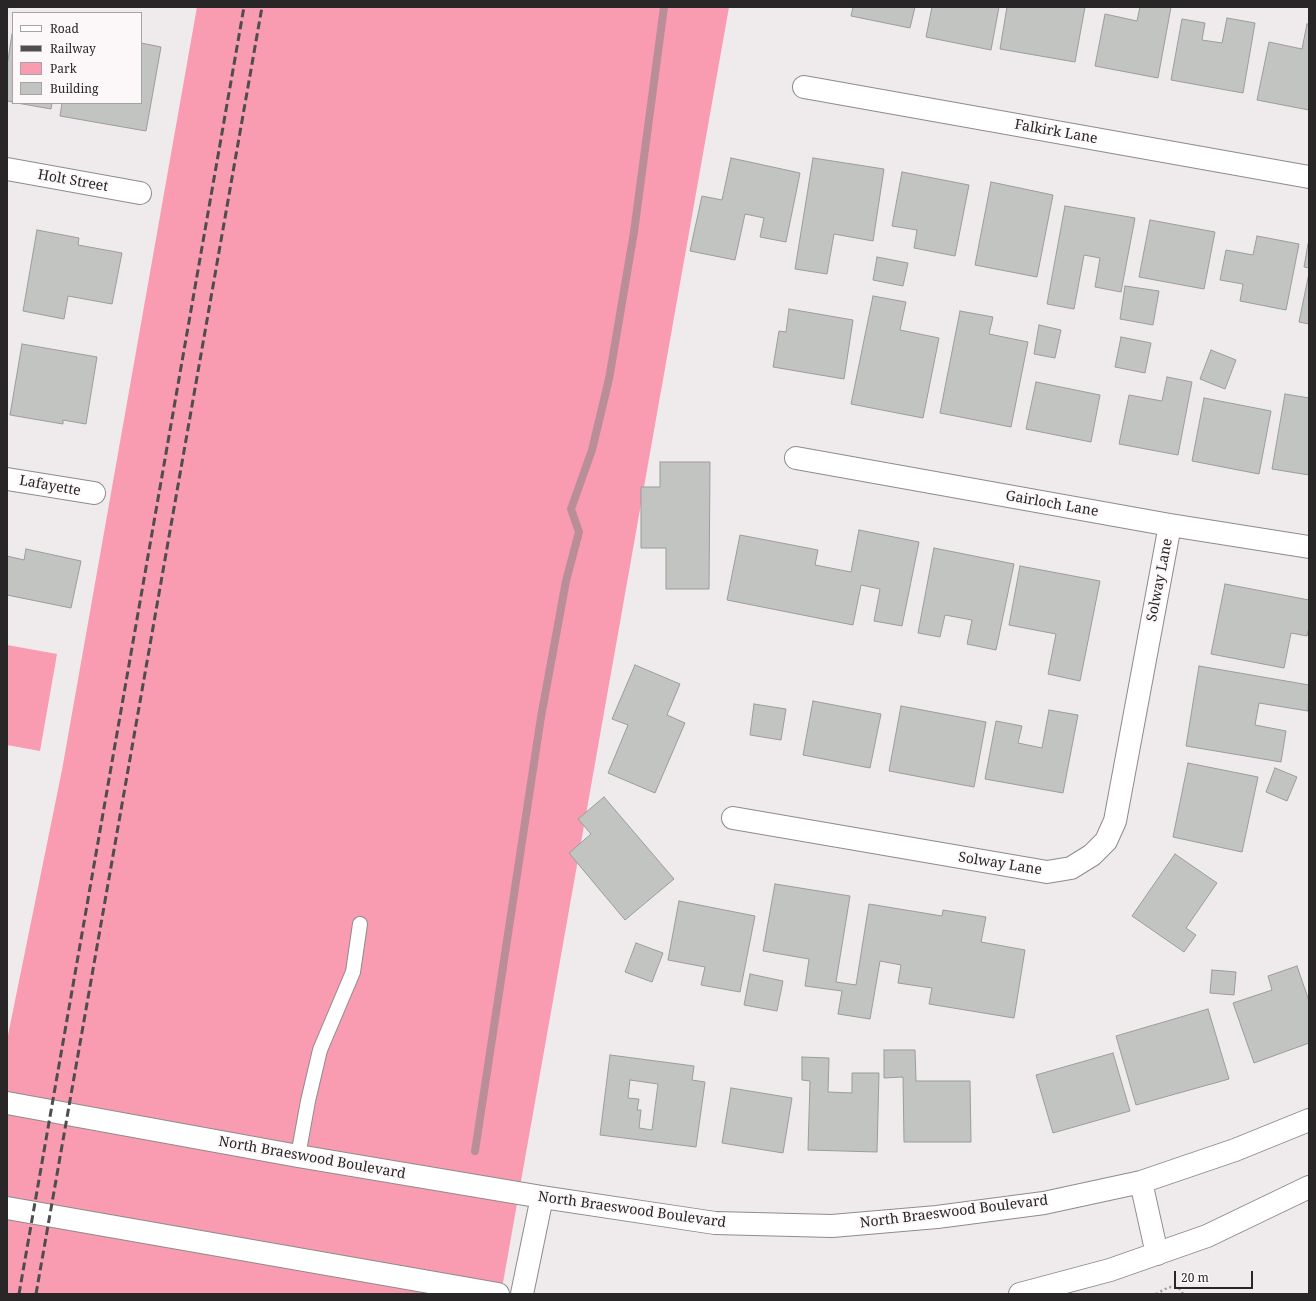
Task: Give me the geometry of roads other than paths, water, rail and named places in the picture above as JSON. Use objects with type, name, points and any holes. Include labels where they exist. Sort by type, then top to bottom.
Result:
[{"type":"main road","name":"Falkirk Lane","points":[[804,87],[1309,177]]},
{"type":"main road","name":"Holt Street","points":[[7,169],[140,193]]},
{"type":"main road","name":"Gairloch Lane","points":[[796,458],[1170,525],[1309,547]]},
{"type":"main road","name":"Lafayette","points":[[7,479],[94,494]]},
{"type":"main road","name":"Solway Lane","points":[[733,818],[1047,872],[1071,868],[1092,856],[1106,841],[1115,821],[1170,525]]},
{"type":"main road","name":"North Braeswood Boulevard","points":[[7,1103],[298,1156],[542,1197],[715,1223],[832,1226],[937,1217],[1036,1204],[1141,1182],[1235,1150],[1309,1120]]},
{"type":"main road","points":[[1141,1182],[1157,1254]]},
{"type":"main road","points":[[1020,1294],[1110,1270],[1207,1236],[1309,1187]]},
{"type":"main road","points":[[522,1294],[542,1197]]},
{"type":"main road","points":[[7,1208],[498,1294]]},
{"type":"lane","points":[[298,1156],[308,1101],[320,1050],[353,972],[360,924]]},
{"type":"waterway","points":[[475,1151],[541,717],[566,581],[579,532],[571,509],[592,450],[609,379],[634,232],[664,7]]},
{"type":"railway","points":[[19,1294],[244,7]]},
{"type":"railway","points":[[36,1294],[262,7]]}]
